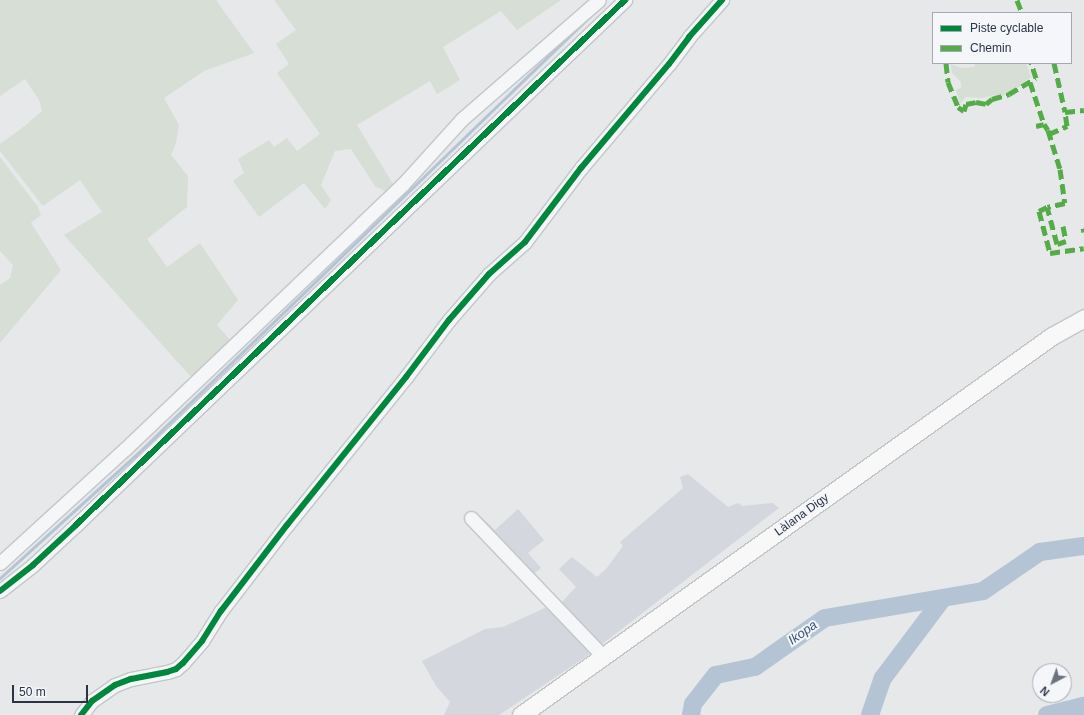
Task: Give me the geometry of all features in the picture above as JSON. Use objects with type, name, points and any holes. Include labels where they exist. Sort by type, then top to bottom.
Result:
[{"type":"main road","name":"Làlana Digy","points":[[520,715],[604,657],[1052,336],[1084,318]]},
{"type":"street","points":[[0,563],[125,449],[403,184],[462,118],[599,0]]},
{"type":"street","points":[[0,591],[33,565],[76,525],[625,0]]},
{"type":"street","points":[[81,715],[92,701],[115,685],[131,679],[167,672],[176,669],[183,664],[202,641],[221,611],[287,525],[406,378],[449,320],[489,274],[529,238],[580,168],[670,64],[689,37],[722,0]]},
{"type":"street","points":[[471,518],[604,657]]},
{"type":"shaded area","points":[[0,0],[216,0],[254,53],[204,71],[164,98],[179,125],[176,143],[171,155],[188,176],[187,207],[147,239],[167,267],[200,243],[238,300],[217,325],[230,340],[191,377],[64,235],[102,212],[80,180],[43,206],[0,151],[0,144],[42,111],[39,100],[25,79],[0,96]]},
{"type":"shaded area","points":[[274,0],[561,0],[517,30],[501,11],[443,47],[460,80],[437,94],[430,81],[357,125],[393,184],[385,191],[375,186],[351,149],[335,151],[321,185],[331,200],[325,209],[304,183],[259,217],[233,181],[244,173],[238,159],[269,140],[274,147],[287,138],[297,151],[320,134],[277,73],[289,64],[276,44],[296,30]]},
{"type":"shaded area","points":[[951,64],[961,68],[974,67],[975,64],[1026,64],[1031,77],[1014,91],[998,98],[993,95],[983,98],[966,97],[960,103],[956,90],[961,88],[961,82],[952,73]]},
{"type":"shaded area","points":[[0,157],[38,207],[41,215],[31,223],[61,270],[0,343],[0,285],[10,278],[13,265],[0,251]]},
{"type":"shaded area","points":[[688,474],[728,507],[738,503],[742,506],[773,503],[779,508],[597,648],[560,604],[576,587],[559,569],[572,557],[597,577],[606,569],[623,546],[620,542],[683,488],[680,477]]},
{"type":"shaded area","points":[[518,509],[544,540],[528,553],[541,568],[530,577],[474,518],[478,514],[495,530]]},
{"type":"shaded area","points":[[547,607],[590,654],[499,715],[444,715],[450,702],[436,686],[422,661],[485,629],[503,627]]},
{"type":"waterway","points":[[0,578],[138,453],[591,15]]},
{"type":"waterway","name":"Ikopa","points":[[691,715],[693,704],[716,675],[755,667],[825,618],[983,591],[1040,552],[1084,546]]},
{"type":"waterway","name":"Ikopa","points":[[870,715],[883,678],[943,598]]},
{"type":"waterway","name":"Ikopa","points":[[1047,715],[1084,706]]},
{"type":"marked path","points":[[1017,0],[1022,12]]},
{"type":"marked path","points":[[946,64],[948,82],[958,107],[964,111],[966,104],[976,102],[986,104],[992,99],[1009,94],[1036,78],[1031,64]]},
{"type":"marked path","points":[[1054,64],[1065,112],[1084,110]]},
{"type":"marked path","points":[[1030,82],[1044,124]]},
{"type":"marked path","points":[[1049,134],[1067,126],[1065,112]]},
{"type":"marked path","points":[[1036,126],[1044,124],[1048,130],[1060,169],[1065,203],[1047,207]]},
{"type":"marked path","points":[[1063,226],[1066,241],[1057,244],[1047,207],[1039,211],[1050,253],[1084,248]]},
{"type":"marked path","points":[[1083,228],[1084,232]]},
{"type":"cycle path","points":[[0,591],[33,565],[76,525],[625,0]]},
{"type":"cycle path","points":[[81,715],[92,701],[115,685],[131,679],[167,672],[176,669],[183,663],[202,641],[221,611],[287,525],[406,377],[449,320],[489,274],[525,242],[581,168],[669,64],[689,37],[722,0]]}]
